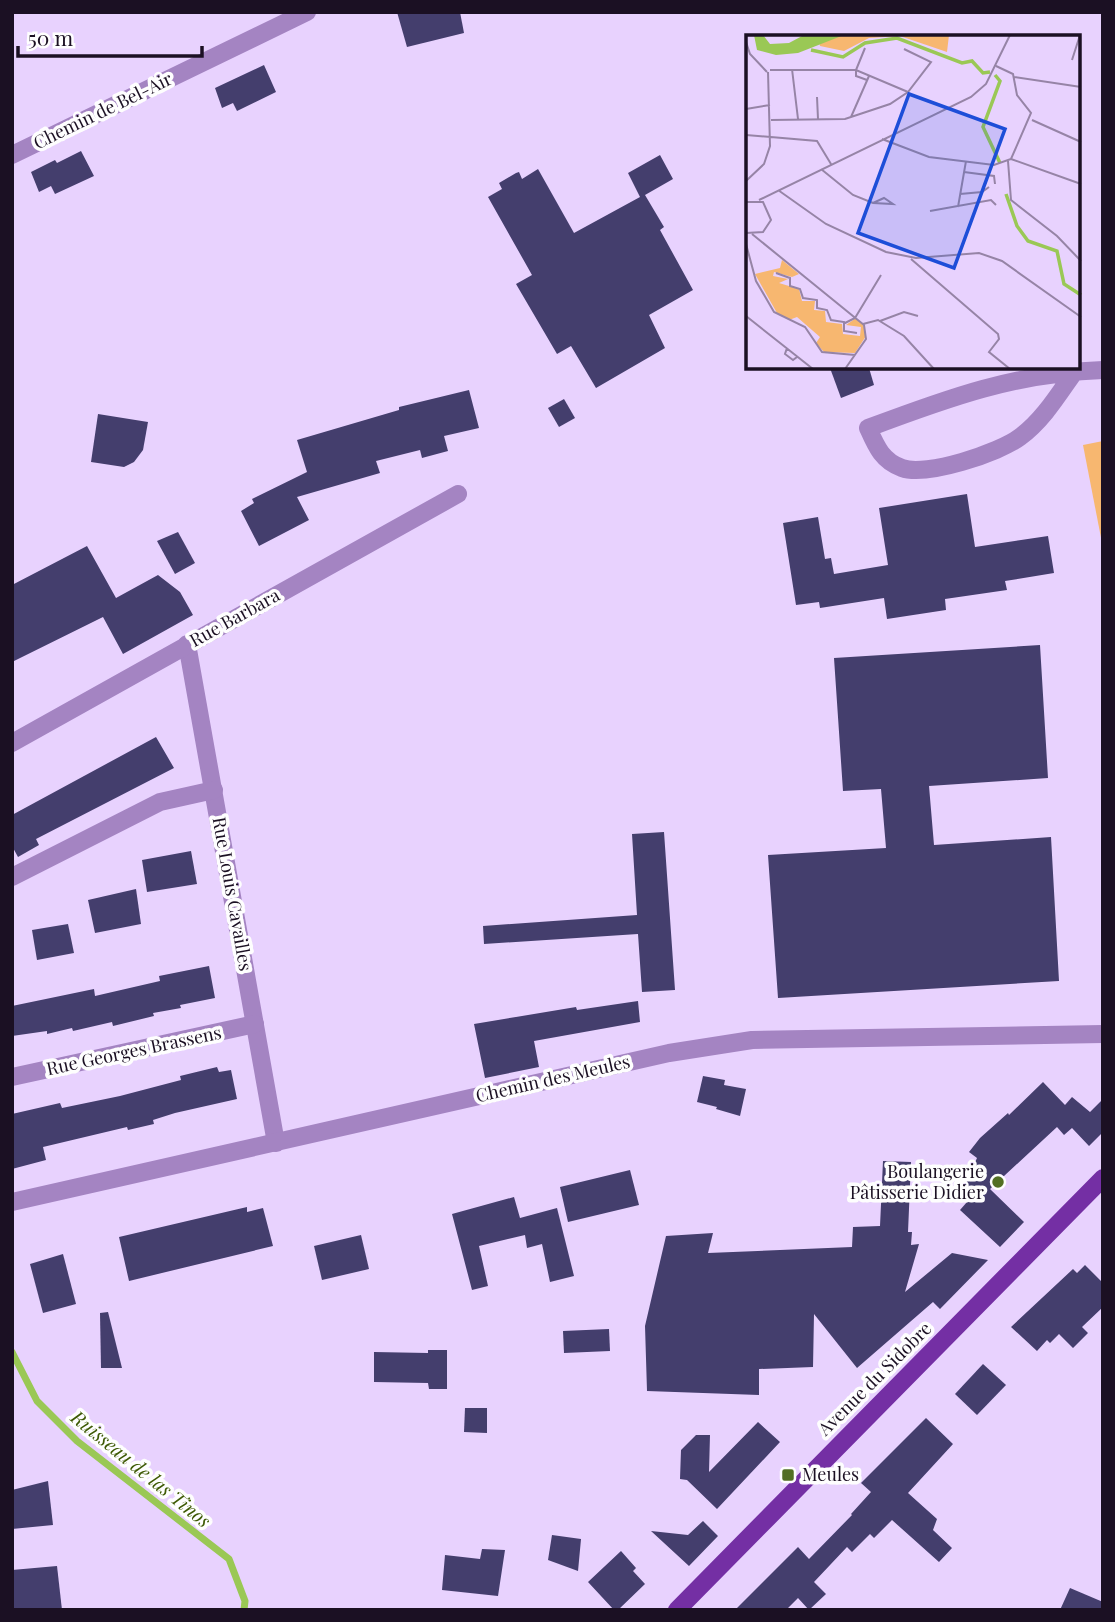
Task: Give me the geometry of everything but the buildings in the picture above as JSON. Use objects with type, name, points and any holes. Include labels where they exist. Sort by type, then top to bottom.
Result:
[{"type":"main road","name":"Avenue du Sidobre","points":[[677,1610],[1103,1178]]},
{"type":"street","name":"Chemin de Bel-Air","points":[[12,155],[307,12]]},
{"type":"street","points":[[1075,371],[1043,416],[1018,438],[982,456],[937,468],[902,468],[879,453],[868,428],[968,392],[1019,378],[1075,371],[1103,370]]},
{"type":"street","name":"Rue Barbara","points":[[12,743],[458,494]]},
{"type":"street","name":"Rue Louis Cavailles","points":[[187,644],[276,1143]]},
{"type":"street","points":[[12,877],[160,802],[214,790]]},
{"type":"street","name":"Rue Georges Brassens","points":[[12,1077],[255,1024]]},
{"type":"street","name":"Chemin des Meules","points":[[12,1202],[669,1052],[752,1040],[1103,1034]]},
{"type":"shaded area","points":[[1103,441],[1103,548],[1083,445]]},
{"type":"waterway","name":"Ruisseau de las Tinos","points":[[12,1352],[37,1401],[77,1441],[229,1559],[245,1601],[244,1610]]},
{"type":"place","name":"Boulangerie Pâtisserie Didier","points":[[998,1182]]},
{"type":"place","name":"Meules","points":[[788,1475]]}]
